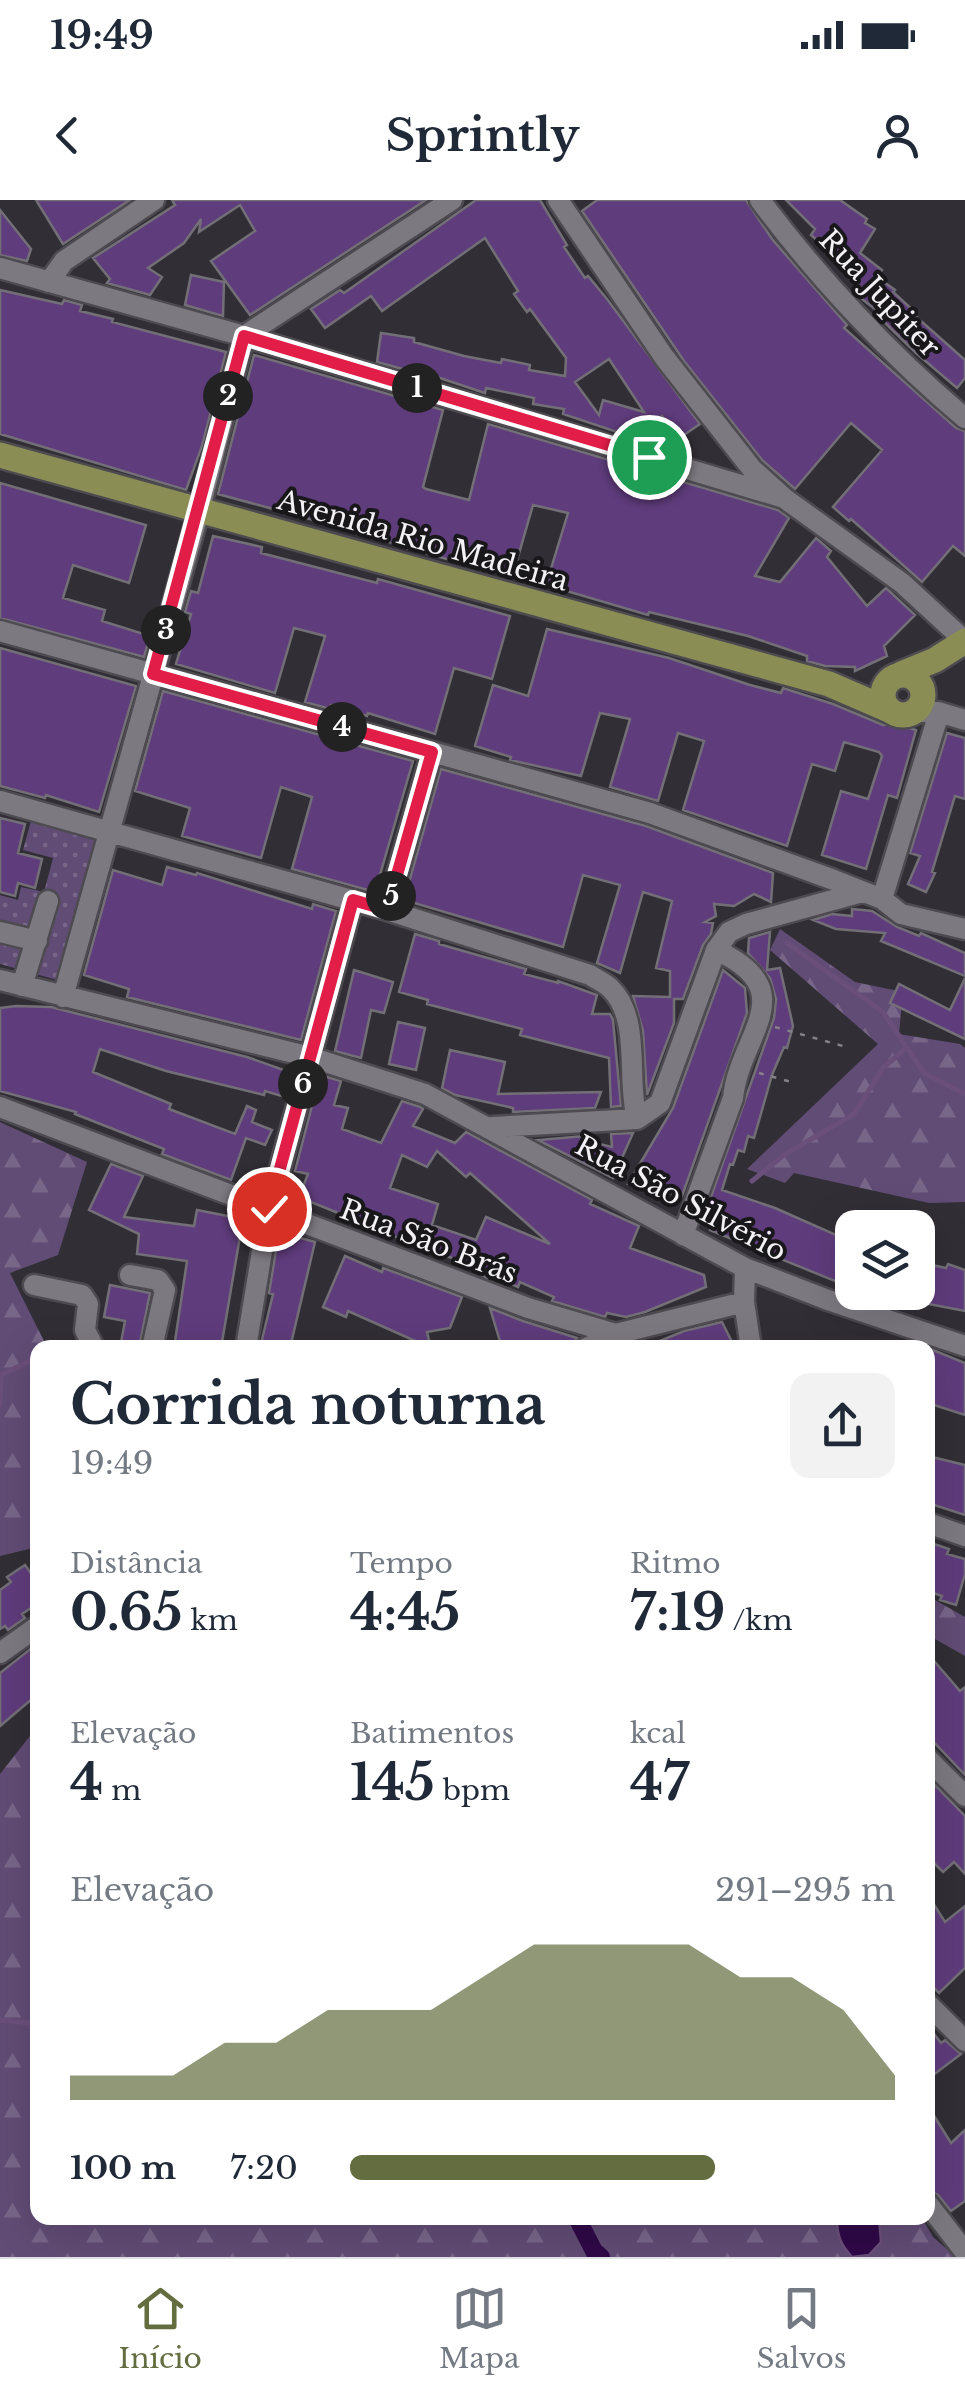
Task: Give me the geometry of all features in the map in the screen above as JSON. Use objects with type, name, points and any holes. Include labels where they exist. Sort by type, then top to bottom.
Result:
[{"type":"main road","name":"Avenida Rio Madeira","points":[[0,455],[828,684],[862,686],[914,698]]},
{"type":"main road","points":[[914,698],[928,676],[961,643]]},
{"type":"street","points":[[50,282],[64,262],[154,200]]},
{"type":"street","points":[[63,996],[200,508],[244,336],[452,200]]},
{"type":"street","points":[[558,200],[664,357],[752,469],[784,498],[902,584],[961,643]]},
{"type":"street","name":"Rua Jupiter","points":[[760,200],[845,300],[936,394],[965,418]]},
{"type":"street","points":[[0,268],[244,336],[784,498]]},
{"type":"street","points":[[0,631],[650,814],[872,896],[901,914],[965,928]]},
{"type":"street","points":[[872,896],[914,698],[965,720]]},
{"type":"street","points":[[387,910],[432,752]]},
{"type":"street","points":[[0,801],[387,910],[590,975],[612,990],[628,1022],[632,1103],[637,1119]]},
{"type":"street","points":[[490,1127],[637,1119],[660,1103],[716,950],[729,932],[746,924],[872,896]]},
{"type":"street","points":[[247,1340],[269,1209],[353,900]]},
{"type":"street","points":[[0,995],[31,988],[37,941],[48,901]]},
{"type":"street","points":[[0,932],[37,941]]},
{"type":"street","points":[[683,1235],[734,1098],[735,1079],[760,1023],[763,1004],[760,988],[735,959],[716,950]]},
{"type":"street","name":"Rua São Silvério","points":[[0,980],[310,1057],[424,1094],[745,1268],[965,1346]]},
{"type":"street","name":"Rua São Brás","points":[[0,1107],[528,1308],[616,1334]]},
{"type":"street","points":[[745,1268],[744,1302],[750,1340]]},
{"type":"street","points":[[130,1275],[158,1280],[165,1290],[154,1340]]},
{"type":"street","points":[[34,1285],[82,1296],[88,1304],[86,1330],[90,1340]]},
{"type":"street","points":[[603,1340],[744,1302]]},
{"type":"street","points":[[935,1525],[965,1536]]},
{"type":"street","points":[[0,1654],[30,1632]]},
{"type":"street","points":[[935,1766],[965,1796]]},
{"type":"street","points":[[935,2011],[965,2042]]},
{"type":"street","points":[[935,2213],[965,2252]]},
{"type":"path","points":[[760,1023],[850,1048]]},
{"type":"path","points":[[744,1058],[755,1071],[795,1084]]},
{"type":"green space","points":[[31,821],[95,839],[57,980],[0,964],[0,895],[18,900],[21,887],[44,892],[53,858],[23,850]]},
{"type":"green space","points":[[780,929],[855,982],[903,992],[899,1034],[965,1048],[965,1202],[929,1203],[794,1173],[785,1183],[747,1169],[878,1044],[770,950]]},
{"type":"green space","points":[[0,1122],[87,1162],[58,1255],[10,1273],[44,1340],[30,1340],[30,1549],[0,1556]]},
{"type":"green space","points":[[935,1600],[965,1617],[965,1656],[935,1639]]},
{"type":"green space","points":[[30,1736],[30,2225],[926,2225],[933,2237],[956,2257],[0,2257],[0,1774]]},
{"type":"shaded area","points":[[838,2225],[880,2225],[881,2242],[869,2255],[852,2257]]},
{"type":"building","points":[[36,200],[130,200],[63,244]]},
{"type":"building","points":[[172,200],[426,200],[250,315],[211,261],[255,231],[240,205],[199,232],[201,219],[184,243],[148,268],[162,277],[150,295],[107,283],[110,279],[93,258],[175,205]]},
{"type":"building","points":[[476,200],[540,200],[585,278],[588,276],[607,299],[700,424],[678,439],[662,416],[641,440],[563,414],[564,409],[533,404],[534,398],[486,388],[485,393],[410,368],[377,362],[381,333],[414,338],[414,342],[464,356],[501,363],[502,359],[530,365],[529,370],[565,376],[566,358],[514,294],[518,291],[485,238],[382,311],[371,296],[325,328],[311,309],[340,290],[344,293]],"holes":[[[609,359],[644,412],[603,400],[599,415],[575,382]]]},
{"type":"building","points":[[597,200],[746,200],[772,239],[847,325],[844,328],[956,428],[965,431],[965,556],[953,546],[922,582],[833,507],[882,450],[851,423],[795,489],[762,460],[684,361],[582,211]]},
{"type":"building","points":[[786,200],[840,200],[867,219],[865,223],[875,229],[860,253],[882,270],[877,277],[895,290],[913,314],[965,360],[965,378],[957,388],[862,299],[867,292],[849,278],[854,272],[811,235],[815,229]]},
{"type":"building","points":[[0,210],[31,249],[27,261],[0,255]]},
{"type":"building","points":[[191,275],[224,282],[223,316],[185,305]]},
{"type":"building","points":[[0,290],[62,304],[64,300],[82,305],[80,311],[113,319],[112,322],[226,352],[202,446],[186,490],[0,434]]},
{"type":"building","points":[[254,355],[443,410],[423,487],[426,489],[469,500],[488,424],[778,510],[789,518],[755,576],[780,582],[816,538],[831,551],[827,557],[867,606],[886,588],[915,615],[884,646],[887,656],[855,671],[855,667],[825,666],[748,636],[649,612],[648,615],[546,585],[568,513],[533,505],[512,578],[463,561],[413,550],[351,527],[350,530],[218,494]]},
{"type":"building","points":[[0,483],[146,525],[129,583],[73,565],[63,598],[105,610],[102,621],[150,636],[144,657],[0,618]]},
{"type":"building","points":[[213,536],[262,547],[261,553],[377,583],[378,579],[510,616],[492,679],[454,668],[435,734],[368,713],[367,716],[305,702],[325,636],[294,628],[275,693],[176,664],[191,614],[185,612],[191,591],[198,593]]},
{"type":"building","points":[[547,629],[669,658],[781,693],[783,688],[883,725],[916,730],[897,798],[888,795],[866,869],[822,855],[841,791],[868,799],[882,756],[879,752],[844,742],[835,771],[812,764],[787,846],[683,810],[704,741],[678,733],[658,801],[610,787],[630,719],[600,713],[581,776],[510,760],[511,757],[475,746],[493,685],[528,696]]},
{"type":"building","points":[[0,648],[136,686],[99,812],[0,786]]},
{"type":"building","points":[[163,691],[413,761],[375,892],[292,869],[312,797],[281,787],[261,858],[182,836],[190,808],[135,791]]},
{"type":"building","points":[[947,733],[965,738],[965,799],[955,796],[932,872],[935,873],[926,892],[908,884],[920,856],[910,853]]},
{"type":"building","points":[[441,769],[646,826],[773,873],[771,902],[754,894],[734,906],[714,904],[716,916],[705,922],[713,923],[711,934],[683,999],[674,999],[674,1023],[647,1095],[643,1031],[633,996],[670,997],[670,971],[656,968],[672,901],[643,892],[620,973],[597,963],[620,885],[583,875],[563,947],[404,900]]},
{"type":"building","points":[[0,818],[25,824],[18,853],[42,859],[35,888],[18,883],[15,896],[0,892]]},
{"type":"building","points":[[167,867],[312,909],[313,904],[336,911],[301,1040],[127,997],[129,989],[84,975],[113,870],[162,885]]},
{"type":"building","points":[[852,909],[872,911],[897,927],[965,953],[965,976],[881,941],[885,933],[836,929],[813,920],[832,914],[852,916]]},
{"type":"building","points":[[770,932],[767,970],[780,968],[793,1026],[787,1048],[784,1047],[772,1075],[754,1138],[748,1136],[744,1152],[738,1150],[722,1190],[835,1234],[835,1281],[710,1230],[712,1225],[702,1222],[774,1018],[776,999],[770,978],[748,953],[749,938]]},
{"type":"building","points":[[415,934],[526,969],[524,974],[597,995],[592,1014],[610,1014],[613,1020],[621,1106],[611,1107],[609,1058],[520,1035],[522,1029],[427,1004],[428,1000],[399,992]]},
{"type":"building","points":[[354,970],[393,982],[384,1013],[371,1010],[361,1058],[335,1051]]},
{"type":"building","points":[[723,970],[745,988],[747,1013],[682,1196],[628,1184],[673,1108]]},
{"type":"building","points":[[965,978],[965,1039],[890,1003],[899,984],[950,1010]]},
{"type":"building","points":[[51,1007],[247,1057],[292,1073],[285,1097],[265,1091],[264,1095],[166,1071],[100,1049],[93,1072],[171,1104],[169,1109],[235,1134],[247,1106],[256,1110],[252,1122],[272,1130],[265,1145],[246,1138],[231,1180],[162,1154],[164,1149],[76,1112],[0,1091],[0,1008]]},
{"type":"building","points":[[398,1022],[425,1028],[416,1070],[389,1064]]},
{"type":"building","points":[[450,1050],[505,1062],[498,1094],[601,1092],[595,1108],[513,1112],[513,1108],[455,1095],[442,1088]]},
{"type":"building","points":[[320,1075],[341,1081],[334,1105],[348,1108],[342,1129],[381,1143],[402,1101],[420,1107],[423,1109],[413,1126],[455,1143],[466,1132],[592,1200],[590,1204],[639,1226],[630,1248],[704,1275],[706,1287],[645,1312],[626,1317],[607,1313],[605,1317],[552,1301],[554,1297],[520,1282],[518,1287],[488,1274],[487,1278],[481,1275],[476,1258],[473,1265],[428,1250],[299,1197],[308,1174],[295,1171]],"holes":[[[437,1151],[466,1177],[470,1173],[550,1244],[486,1217],[476,1240],[432,1225],[438,1204],[390,1188],[402,1155],[427,1167]]]},
{"type":"building","points":[[633,1133],[613,1178],[538,1140],[585,1136],[583,1140],[612,1147],[611,1134]]},
{"type":"building","points":[[111,1164],[143,1176],[124,1217],[194,1226],[197,1210],[243,1219],[222,1340],[175,1340],[187,1261],[137,1254],[139,1234],[89,1210]]},
{"type":"building","points":[[279,1232],[315,1242],[292,1340],[262,1340],[273,1294],[269,1293]]},
{"type":"building","points":[[345,1256],[462,1297],[450,1328],[427,1332],[429,1340],[413,1340],[348,1311],[346,1317],[323,1307]]},
{"type":"building","points":[[948,1264],[965,1270],[965,1311],[935,1305],[935,1266],[946,1268]]},
{"type":"building","points":[[110,1285],[150,1293],[141,1340],[121,1340],[125,1321],[104,1317]]},
{"type":"building","points":[[490,1308],[577,1338],[576,1340],[500,1340]]},
{"type":"building","points":[[722,1322],[731,1340],[662,1340]]},
{"type":"building","points":[[935,1351],[965,1363],[965,1415],[935,1405]]},
{"type":"building","points":[[935,1458],[965,1465],[965,1515],[935,1505]]},
{"type":"building","points":[[935,1544],[949,1549],[947,1554],[965,1559],[956,1605],[940,1600],[942,1596],[935,1594]]},
{"type":"building","points":[[25,1565],[30,1572],[30,1608],[22,1614],[25,1618],[8,1630],[5,1626],[0,1629],[0,1590],[11,1582],[7,1577]]},
{"type":"building","points":[[30,1649],[30,1701],[0,1726],[0,1673]]},
{"type":"building","points":[[935,1662],[960,1691],[965,1687],[965,1775],[935,1743]]},
{"type":"building","points":[[935,1785],[965,1816],[965,1874],[954,1862],[943,1872],[935,1864]]},
{"type":"building","points":[[935,1906],[945,1922],[965,1906],[965,1968],[939,1993],[935,1989]]},
{"type":"building","points":[[935,2035],[961,2054],[935,2074]]},
{"type":"building","points":[[935,2117],[951,2143],[965,2130],[965,2201],[951,2211],[938,2195]]},
{"type":"waterway","points":[[787,943],[883,1012],[924,1073],[965,1094]]},
{"type":"waterway","points":[[752,1181],[784,1155],[854,1114],[883,1068],[906,1048]]},
{"type":"waterway","points":[[0,1405],[1,1375],[30,1361]]},
{"type":"waterway","points":[[0,2020],[30,2023]]},
{"type":"waterway","points":[[581,2225],[601,2257]]},
{"type":"route","points":[[269,1209],[353,900],[387,910],[432,752],[153,674],[244,336],[649,457]]}]
